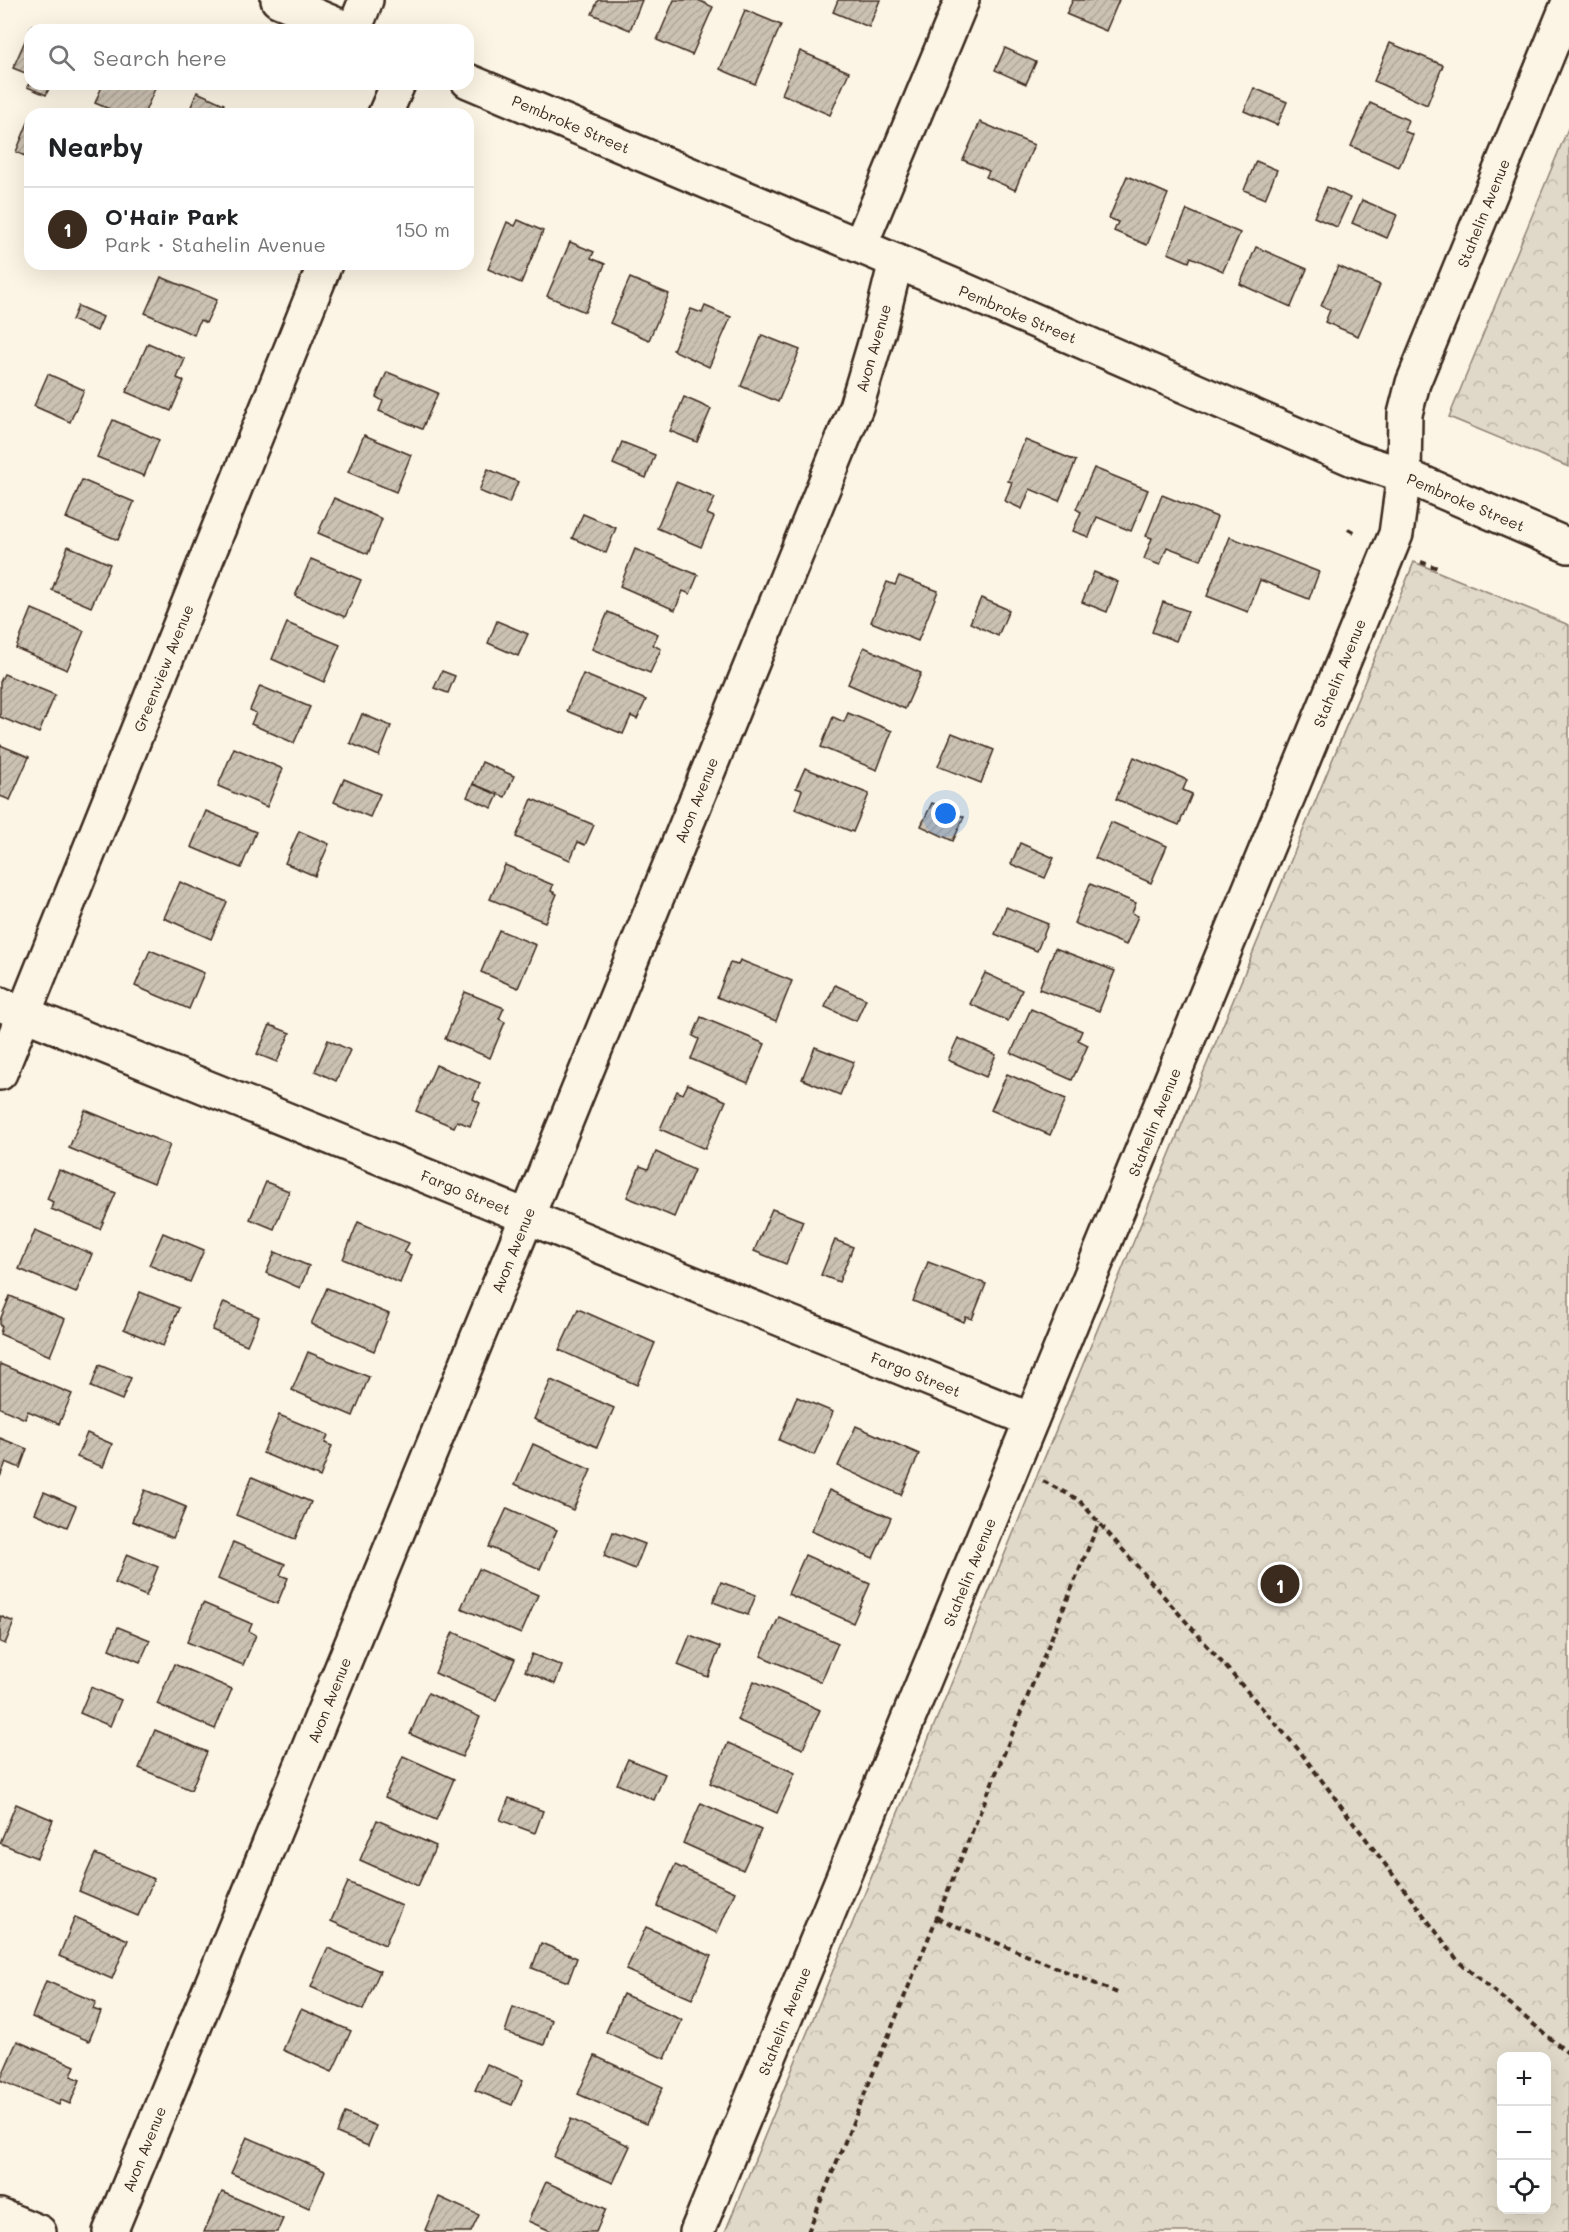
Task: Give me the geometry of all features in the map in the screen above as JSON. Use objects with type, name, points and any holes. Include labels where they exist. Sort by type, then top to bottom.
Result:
[{"type":"street","points":[[278,0],[335,24]]},
{"type":"street","points":[[356,24],[366,0]]},
{"type":"street","points":[[860,246],[962,0]]},
{"type":"street","name":"Stahelin Avenue","points":[[697,2232],[1396,534],[1404,475],[1405,414],[1413,383],[1569,2]]},
{"type":"street","name":"Pembroke Street","points":[[474,84],[896,261],[1353,459],[1404,475],[1569,546]]},
{"type":"street","points":[[388,108],[395,90]]},
{"type":"street","name":"Avon Avenue","points":[[110,2232],[527,1217],[856,407],[879,330],[896,261]]},
{"type":"street","name":"Greenview Avenue","points":[[0,1072],[12,1009],[322,270]]},
{"type":"street","name":"Fargo Street","points":[[12,1009],[1031,1420]]},
{"type":"street","points":[[0,2216],[39,2232]]},
{"type":"path","points":[[1348,529],[1358,534]]},
{"type":"path","points":[[1012,1466],[1078,1500],[1099,1522],[1298,1749],[1459,1962],[1569,2054]]},
{"type":"path","points":[[808,2232],[1099,1522]]},
{"type":"path","points":[[937,1918],[1120,1994]]},
{"type":"green space","points":[[1569,126],[1569,467],[1449,417]]},
{"type":"green space","points":[[1414,562],[1569,625],[1569,2232],[725,2232]]},
{"type":"building","points":[[598,0],[642,0],[630,30],[592,14]]},
{"type":"building","points":[[674,0],[698,0],[713,7],[692,55],[657,40]]},
{"type":"building","points":[[838,0],[880,0],[869,27],[833,12]]},
{"type":"building","points":[[1073,0],[1119,0],[1106,31],[1066,14]]},
{"type":"building","points":[[745,10],[781,25],[755,84],[720,69]]},
{"type":"building","points":[[24,43],[24,73],[13,68]]},
{"type":"building","points":[[1390,43],[1443,65],[1427,105],[1374,81]]},
{"type":"building","points":[[1005,48],[1036,62],[1026,84],[995,70]]},
{"type":"building","points":[[800,51],[849,72],[830,115],[782,94]]},
{"type":"building","points":[[1254,88],[1287,102],[1277,125],[1244,111]]},
{"type":"building","points":[[34,90],[48,90],[46,95]]},
{"type":"building","points":[[100,90],[154,90],[147,108],[107,108],[95,103]]},
{"type":"building","points":[[197,92],[224,104],[222,108],[190,108]]},
{"type":"building","points":[[1370,103],[1408,120],[1404,131],[1413,135],[1399,167],[1351,146]]},
{"type":"building","points":[[980,122],[1034,145],[1015,190],[986,177],[989,171],[963,160]]},
{"type":"building","points":[[24,132],[24,155],[16,152]]},
{"type":"building","points":[[1256,161],[1277,170],[1265,199],[1244,190]]},
{"type":"building","points":[[1127,176],[1168,194],[1147,245],[1114,231],[1118,222],[1109,218]]},
{"type":"building","points":[[1327,187],[1350,198],[1337,227],[1314,217]]},
{"type":"building","points":[[1362,200],[1397,215],[1387,238],[1352,223]]},
{"type":"building","points":[[1187,210],[1240,233],[1223,271],[1191,257],[1189,262],[1168,253]]},
{"type":"building","points":[[518,220],[543,231],[521,283],[488,269],[507,222],[515,226]]},
{"type":"building","points":[[570,242],[594,252],[591,258],[605,264],[585,312],[547,296]]},
{"type":"building","points":[[1256,247],[1307,269],[1291,307],[1240,284]]},
{"type":"building","points":[[1338,266],[1380,285],[1358,336],[1325,322],[1330,310],[1321,306]]},
{"type":"building","points":[[161,277],[217,300],[206,323],[200,320],[194,335],[145,313]]},
{"type":"building","points":[[630,278],[669,294],[649,340],[610,323]]},
{"type":"building","points":[[78,306],[103,317],[97,331],[72,320]]},
{"type":"building","points":[[705,306],[731,317],[709,367],[673,350],[691,309],[702,313]]},
{"type":"building","points":[[762,335],[800,350],[778,402],[741,386]]},
{"type":"building","points":[[148,343],[185,359],[177,378],[184,381],[171,411],[126,392]]},
{"type":"building","points":[[387,372],[438,393],[422,429],[379,411],[383,401],[376,397]]},
{"type":"building","points":[[48,374],[84,390],[70,422],[34,406]]},
{"type":"building","points":[[684,397],[711,409],[697,442],[670,431]]},
{"type":"building","points":[[113,420],[159,440],[144,476],[97,457]]},
{"type":"building","points":[[364,435],[411,455],[396,492],[348,472]]},
{"type":"building","points":[[1025,440],[1076,461],[1059,501],[1030,489],[1022,509],[1005,501],[1012,482],[1008,481]]},
{"type":"building","points":[[622,442],[655,455],[646,478],[613,464]]},
{"type":"building","points":[[1094,468],[1148,490],[1131,531],[1097,517],[1089,537],[1073,531],[1081,512],[1076,509]]},
{"type":"building","points":[[488,469],[518,482],[509,503],[479,491]]},
{"type":"building","points":[[82,480],[134,502],[118,540],[66,518]]},
{"type":"building","points":[[676,482],[715,498],[707,514],[714,517],[701,547],[657,528]]},
{"type":"building","points":[[1162,495],[1217,517],[1201,560],[1167,547],[1160,565],[1144,559],[1152,538],[1146,536]]},
{"type":"building","points":[[334,498],[382,519],[368,554],[318,533]]},
{"type":"building","points":[[583,514],[616,528],[606,553],[572,538]]},
{"type":"building","points":[[1230,537],[1319,572],[1309,599],[1260,580],[1248,612],[1207,596]]},
{"type":"building","points":[[68,546],[110,564],[91,607],[52,590]]},
{"type":"building","points":[[635,549],[698,575],[690,594],[683,591],[675,610],[620,586]]},
{"type":"building","points":[[311,559],[361,580],[345,617],[295,596]]},
{"type":"building","points":[[1094,572],[1118,582],[1107,612],[1082,602]]},
{"type":"building","points":[[899,576],[938,591],[918,641],[871,622],[887,582],[895,585]]},
{"type":"building","points":[[981,598],[1009,610],[998,636],[970,623]]},
{"type":"building","points":[[1163,602],[1188,611],[1176,641],[1152,632]]},
{"type":"building","points":[[32,609],[84,631],[67,670],[16,648]]},
{"type":"building","points":[[608,612],[658,634],[653,645],[661,649],[650,673],[592,649]]},
{"type":"building","points":[[497,621],[528,634],[518,656],[488,643]]},
{"type":"building","points":[[287,623],[340,645],[324,682],[272,659]]},
{"type":"building","points":[[864,647],[921,673],[905,709],[848,684]]},
{"type":"building","points":[[442,671],[455,676],[448,693],[434,688]]},
{"type":"building","points":[[4,674],[55,695],[39,733],[0,717],[0,682]]},
{"type":"building","points":[[583,674],[646,700],[637,719],[631,716],[623,734],[567,711]]},
{"type":"building","points":[[260,686],[310,707],[294,743],[251,724],[256,713],[250,710]]},
{"type":"building","points":[[848,713],[892,731],[877,770],[821,747],[833,717],[844,722]]},
{"type":"building","points":[[362,714],[391,726],[379,756],[350,743]]},
{"type":"building","points":[[952,733],[994,750],[981,783],[938,766]]},
{"type":"building","points":[[0,745],[29,757],[10,800],[0,796]]},
{"type":"building","points":[[234,748],[283,769],[267,807],[218,786]]},
{"type":"building","points":[[1134,757],[1187,780],[1183,790],[1192,794],[1179,825],[1116,799]]},
{"type":"building","points":[[482,762],[514,776],[505,797],[473,784]]},
{"type":"building","points":[[805,768],[869,794],[853,832],[795,809],[802,790],[796,788]]},
{"type":"building","points":[[344,779],[380,794],[370,817],[334,802]]},
{"type":"building","points":[[473,784],[498,795],[492,808],[467,797]]},
{"type":"building","points":[[532,799],[594,825],[585,845],[578,842],[570,860],[516,837]]},
{"type":"building","points":[[932,803],[964,817],[953,841],[921,826]]},
{"type":"building","points":[[206,811],[256,832],[241,868],[191,847]]},
{"type":"building","points":[[1111,822],[1167,846],[1151,883],[1095,858]]},
{"type":"building","points":[[299,831],[329,844],[315,876],[285,863]]},
{"type":"building","points":[[1020,843],[1054,858],[1045,878],[1011,864]]},
{"type":"building","points":[[505,865],[553,885],[551,891],[557,894],[545,922],[490,899]]},
{"type":"building","points":[[180,882],[227,902],[211,939],[164,918]]},
{"type":"building","points":[[1090,884],[1136,903],[1132,913],[1138,916],[1126,945],[1074,923]]},
{"type":"building","points":[[1006,907],[1048,924],[1037,951],[995,934]]},
{"type":"building","points":[[499,930],[536,945],[518,988],[481,972]]},
{"type":"building","points":[[1055,948],[1115,971],[1099,1011],[1039,989]]},
{"type":"building","points":[[150,950],[204,973],[189,1009],[135,986]]},
{"type":"building","points":[[740,960],[792,981],[776,1021],[717,997],[730,963],[738,965]]},
{"type":"building","points":[[985,973],[1022,990],[1008,1021],[970,1004]]},
{"type":"building","points":[[835,985],[866,999],[856,1021],[825,1007]]},
{"type":"building","points":[[465,992],[504,1008],[499,1019],[505,1022],[490,1058],[445,1039]]},
{"type":"building","points":[[1031,1009],[1082,1031],[1078,1040],[1088,1045],[1072,1080],[1011,1053]]},
{"type":"building","points":[[701,1017],[765,1044],[748,1083],[691,1059],[699,1039],[693,1036]]},
{"type":"building","points":[[270,1025],[290,1033],[277,1062],[257,1054]]},
{"type":"building","points":[[958,1038],[996,1055],[986,1077],[948,1060]]},
{"type":"building","points":[[328,1040],[350,1050],[336,1081],[315,1071]]},
{"type":"building","points":[[815,1047],[854,1062],[840,1095],[802,1079]]},
{"type":"building","points":[[436,1065],[480,1083],[473,1099],[480,1103],[470,1126],[457,1121],[454,1127],[416,1111]]},
{"type":"building","points":[[1007,1074],[1066,1099],[1050,1135],[991,1110]]},
{"type":"building","points":[[688,1084],[726,1101],[705,1149],[660,1129],[677,1091],[683,1094]]},
{"type":"building","points":[[85,1110],[170,1145],[154,1183],[69,1148]]},
{"type":"building","points":[[656,1152],[694,1170],[674,1217],[627,1197],[640,1166],[648,1169]]},
{"type":"building","points":[[59,1170],[116,1193],[100,1229],[51,1209],[53,1202],[47,1199]]},
{"type":"building","points":[[266,1182],[289,1191],[274,1229],[250,1219]]},
{"type":"building","points":[[772,1209],[803,1221],[786,1264],[754,1251]]},
{"type":"building","points":[[358,1222],[409,1243],[404,1252],[411,1255],[400,1283],[343,1259]]},
{"type":"building","points":[[35,1230],[92,1254],[76,1293],[19,1269]]},
{"type":"building","points":[[163,1233],[204,1250],[190,1282],[149,1265]]},
{"type":"building","points":[[835,1240],[853,1247],[839,1282],[821,1275]]},
{"type":"building","points":[[275,1252],[309,1266],[300,1288],[266,1273]]},
{"type":"building","points":[[928,1262],[986,1284],[972,1319],[966,1317],[964,1322],[913,1301]]},
{"type":"building","points":[[327,1288],[389,1314],[374,1351],[311,1324]]},
{"type":"building","points":[[140,1292],[179,1308],[163,1346],[124,1329]]},
{"type":"building","points":[[10,1296],[65,1319],[50,1356],[0,1334],[2,1326],[0,1326],[0,1320]]},
{"type":"building","points":[[224,1302],[259,1317],[247,1345],[212,1330]]},
{"type":"building","points":[[578,1309],[655,1343],[637,1385],[559,1350]]},
{"type":"building","points":[[308,1352],[369,1377],[353,1416],[292,1390]]},
{"type":"building","points":[[0,1364],[72,1394],[59,1424],[28,1411],[25,1419],[0,1408]]},
{"type":"building","points":[[99,1365],[131,1378],[122,1400],[91,1387]]},
{"type":"building","points":[[551,1380],[614,1408],[597,1447],[534,1419]]},
{"type":"building","points":[[797,1397],[833,1412],[814,1455],[779,1440]]},
{"type":"building","points":[[279,1415],[328,1435],[325,1443],[332,1446],[320,1477],[263,1453]]},
{"type":"building","points":[[856,1426],[919,1454],[901,1495],[838,1466]]},
{"type":"building","points":[[87,1433],[112,1444],[103,1467],[77,1457]]},
{"type":"building","points":[[0,1438],[27,1449],[20,1468],[6,1462],[0,1477]]},
{"type":"building","points":[[533,1444],[591,1470],[573,1510],[515,1484]]},
{"type":"building","points":[[252,1477],[311,1502],[295,1539],[236,1515]]},
{"type":"building","points":[[145,1490],[186,1507],[173,1538],[132,1521]]},
{"type":"building","points":[[829,1490],[891,1518],[873,1558],[811,1531]]},
{"type":"building","points":[[44,1492],[76,1506],[67,1527],[35,1513]]},
{"type":"building","points":[[507,1508],[557,1530],[540,1569],[489,1547]]},
{"type":"building","points":[[613,1532],[645,1544],[635,1569],[604,1556]]},
{"type":"building","points":[[233,1542],[285,1564],[280,1575],[288,1578],[277,1604],[218,1579]]},
{"type":"building","points":[[127,1554],[158,1567],[146,1596],[115,1583]]},
{"type":"building","points":[[805,1555],[870,1584],[853,1623],[788,1594]]},
{"type":"building","points":[[479,1569],[538,1595],[521,1634],[461,1608]]},
{"type":"building","points":[[721,1582],[756,1595],[748,1615],[713,1602]]},
{"type":"building","points":[[203,1603],[252,1624],[249,1631],[256,1635],[243,1665],[187,1642]]},
{"type":"building","points":[[0,1616],[14,1622],[5,1644],[0,1642]]},
{"type":"building","points":[[779,1617],[838,1643],[821,1682],[761,1656]]},
{"type":"building","points":[[118,1627],[150,1640],[140,1662],[109,1649]]},
{"type":"building","points":[[453,1632],[515,1659],[496,1700],[435,1673]]},
{"type":"building","points":[[690,1635],[720,1647],[708,1677],[678,1665]]},
{"type":"building","points":[[532,1654],[562,1666],[555,1684],[525,1671]]},
{"type":"building","points":[[174,1664],[232,1689],[215,1729],[157,1704]]},
{"type":"building","points":[[754,1681],[820,1710],[803,1749],[737,1720]]},
{"type":"building","points":[[91,1687],[121,1700],[110,1726],[80,1713]]},
{"type":"building","points":[[428,1693],[480,1717],[462,1757],[410,1734]]},
{"type":"building","points":[[155,1730],[207,1752],[191,1790],[139,1768]]},
{"type":"building","points":[[728,1743],[795,1773],[777,1813],[710,1783]]},
{"type":"building","points":[[403,1756],[454,1779],[436,1820],[385,1797]]},
{"type":"building","points":[[628,1759],[665,1774],[654,1800],[617,1784]]},
{"type":"building","points":[[509,1798],[543,1811],[535,1833],[500,1820]]},
{"type":"building","points":[[701,1803],[761,1830],[743,1870],[683,1843]]},
{"type":"building","points":[[16,1804],[53,1820],[37,1858],[0,1843]]},
{"type":"building","points":[[377,1820],[436,1846],[418,1886],[360,1860]]},
{"type":"building","points":[[95,1854],[154,1879],[138,1916],[79,1891]]},
{"type":"building","points":[[675,1865],[735,1892],[717,1933],[657,1906]]},
{"type":"building","points":[[348,1882],[402,1906],[385,1945],[331,1921]]},
{"type":"building","points":[[75,1917],[128,1940],[112,1979],[59,1956]]},
{"type":"building","points":[[646,1927],[711,1956],[692,1999],[626,1970]]},
{"type":"building","points":[[541,1943],[577,1958],[568,1982],[532,1968]]},
{"type":"building","points":[[328,1948],[380,1971],[363,2010],[311,1987]]},
{"type":"building","points":[[46,1981],[96,2002],[93,2009],[101,2012],[89,2041],[32,2017]]},
{"type":"building","points":[[623,1994],[682,2020],[665,2059],[606,2032]]},
{"type":"building","points":[[513,2007],[552,2020],[544,2045],[505,2032]]},
{"type":"building","points":[[301,2009],[351,2031],[332,2072],[283,2050]]},
{"type":"building","points":[[17,2041],[75,2066],[71,2076],[80,2080],[70,2104],[61,2100],[59,2105],[0,2080]]},
{"type":"building","points":[[595,2056],[663,2087],[646,2124],[578,2094]]},
{"type":"building","points":[[487,2064],[523,2080],[512,2105],[475,2090]]},
{"type":"building","points":[[345,2113],[376,2126],[368,2146],[337,2133]]},
{"type":"building","points":[[571,2119],[630,2146],[613,2183],[554,2157]]},
{"type":"building","points":[[247,2137],[325,2171],[309,2208],[231,2173]]},
{"type":"building","points":[[546,2182],[606,2209],[596,2232],[553,2232],[528,2221]]},
{"type":"building","points":[[222,2192],[283,2219],[277,2232],[204,2232]]},
{"type":"building","points":[[439,2197],[479,2215],[471,2232],[425,2230]]},
{"type":"place","name":"O'Hair Park","points":[[1280,1584]]}]
